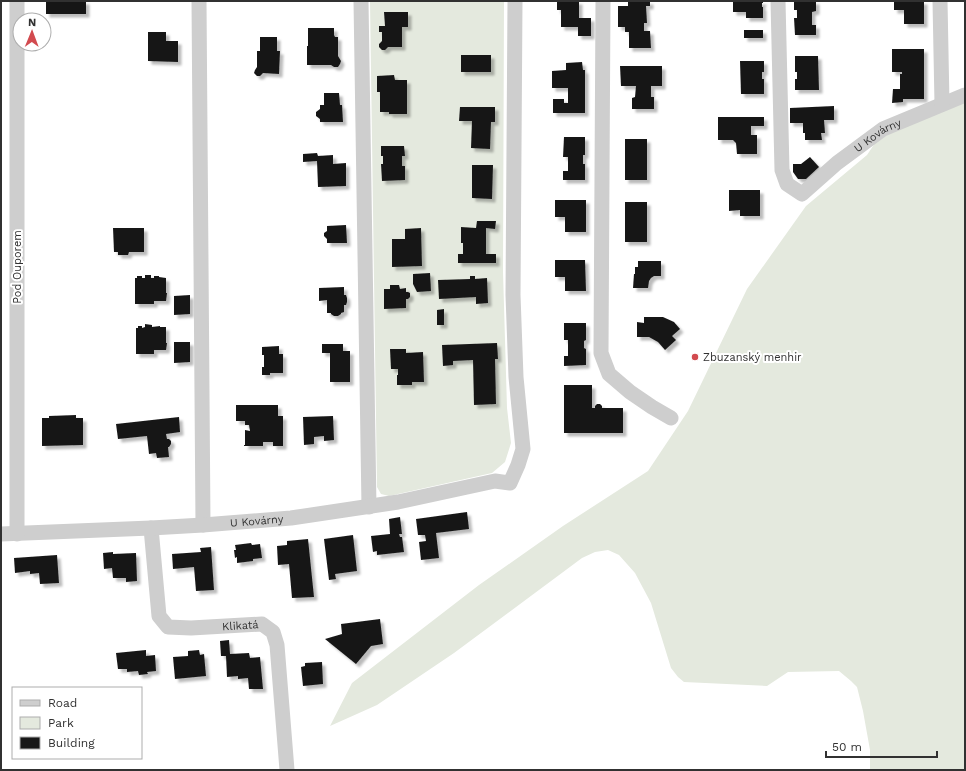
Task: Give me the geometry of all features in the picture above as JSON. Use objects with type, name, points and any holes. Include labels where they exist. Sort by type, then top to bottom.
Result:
[{"type":"street","name":"Pod Ouporem","points":[[17,534],[18,1]]},
{"type":"street","points":[[199,1],[203,525]]},
{"type":"street","points":[[361,1],[369,507]]},
{"type":"street","name":"U Kovárny","points":[[1,534],[150,528],[291,518],[398,502],[495,481],[510,483],[523,449],[516,377],[513,295],[515,1]]},
{"type":"street","points":[[603,1],[601,353],[609,374],[636,396],[671,418]]},
{"type":"street","name":"U Kovárny","points":[[778,1],[782,170],[787,184],[802,194],[837,164],[882,129],[965,95]]},
{"type":"street","points":[[940,1],[942,104]]},
{"type":"street","name":"Klikatá","points":[[150,528],[159,616],[168,627],[191,628],[262,624],[273,632],[277,645],[287,770]]},
{"type":"green space","points":[[370,1],[504,1],[503,272],[507,408],[511,443],[505,462],[492,473],[389,496],[381,494],[377,487]]},
{"type":"green space","points":[[965,102],[965,770],[870,770],[870,750],[857,687],[839,671],[788,672],[767,686],[684,682],[671,668],[651,603],[635,573],[619,555],[608,550],[595,552],[582,558],[454,653],[377,705],[330,726],[352,683],[479,585],[563,526],[648,471],[688,411],[747,289],[806,206],[867,155],[879,137]]},
{"type":"building","points":[[46,1],[86,1],[86,14],[52,14],[52,12],[46,12]]},
{"type":"building","points":[[557,1],[579,1],[579,18],[591,18],[591,36],[578,36],[578,27],[561,27],[561,10],[557,10]]},
{"type":"building","points":[[628,1],[650,1],[650,6],[646,6],[647,23],[644,23],[644,31],[650,31],[651,48],[629,48],[629,32],[625,32],[625,27],[618,27],[618,6],[628,6]]},
{"type":"building","points":[[733,1],[763,1],[763,18],[746,18],[746,12],[733,12]]},
{"type":"building","points":[[794,1],[816,1],[816,11],[812,12],[812,25],[816,25],[816,35],[795,35],[794,18],[797,18],[797,10],[794,10]]},
{"type":"building","points":[[894,1],[924,1],[924,24],[904,24],[904,10],[894,10]]},
{"type":"building","points":[[384,12],[408,12],[408,27],[402,27],[402,47],[388,47],[385,50],[382,50],[379,47],[379,44],[382,41],[382,32],[379,32],[379,26],[385,26]]},
{"type":"building","points":[[308,28],[334,28],[334,35],[335,37],[338,37],[338,56],[341,61],[338,67],[331,65],[307,65]]},
{"type":"building","points":[[744,30],[763,30],[763,38],[744,38]]},
{"type":"building","points":[[148,32],[166,32],[166,41],[178,41],[178,62],[148,61]]},
{"type":"building","points":[[260,37],[277,37],[277,51],[280,51],[279,74],[263,73],[260,76],[257,76],[254,73],[257,67],[257,51],[260,51]]},
{"type":"building","points":[[892,49],[924,49],[924,99],[903,99],[903,102],[892,103],[893,89],[900,89],[900,74],[902,74],[902,72],[892,72]]},
{"type":"building","points":[[461,55],[491,55],[491,72],[461,72]]},
{"type":"building","points":[[795,56],[818,56],[819,90],[795,90],[795,79],[797,79],[797,72],[795,72]]},
{"type":"building","points":[[740,61],[764,61],[764,72],[762,72],[762,79],[764,79],[764,94],[741,94]]},
{"type":"building","points":[[582,62],[583,70],[585,70],[585,113],[553,113],[553,99],[564,99],[564,103],[568,103],[568,88],[552,88],[552,71],[566,70],[566,63]]},
{"type":"building","points":[[620,66],[662,66],[662,86],[651,86],[651,97],[654,97],[654,109],[632,109],[632,98],[635,97],[636,86],[621,86]]},
{"type":"building","points":[[394,75],[395,80],[407,80],[407,114],[389,114],[389,112],[380,112],[380,92],[377,92],[377,76]]},
{"type":"building","points":[[324,93],[339,93],[340,105],[342,105],[343,122],[320,122],[320,119],[316,116],[316,112],[320,109],[320,105],[324,105]]},
{"type":"building","points":[[834,106],[834,120],[824,120],[825,133],[821,133],[822,140],[805,140],[803,123],[790,123],[790,108]]},
{"type":"building","points":[[460,107],[495,107],[495,122],[491,122],[490,149],[471,148],[472,121],[459,121]]},
{"type":"building","points":[[718,117],[764,117],[764,126],[751,126],[751,135],[757,135],[757,154],[737,154],[736,143],[733,140],[718,140]]},
{"type":"building","points":[[564,137],[585,137],[585,155],[583,155],[583,164],[585,164],[585,180],[563,180],[563,171],[568,171],[568,157],[563,157]]},
{"type":"building","points":[[625,139],[647,139],[647,180],[625,180]]},
{"type":"building","points":[[381,146],[404,146],[405,156],[402,156],[402,166],[405,166],[405,180],[382,181],[381,164],[383,164],[383,156],[381,156]]},
{"type":"building","points":[[317,153],[318,156],[333,155],[333,164],[346,163],[346,186],[318,187],[317,161],[303,162],[303,154]]},
{"type":"building","points":[[810,157],[819,167],[806,179],[798,179],[793,172],[793,164],[801,164]]},
{"type":"building","points":[[472,165],[493,165],[492,199],[472,198]]},
{"type":"building","points":[[729,190],[760,190],[760,216],[740,216],[740,210],[729,211]]},
{"type":"building","points":[[555,200],[586,200],[586,232],[565,232],[565,217],[555,217]]},
{"type":"building","points":[[625,202],[647,202],[647,242],[625,242]]},
{"type":"building","points":[[477,221],[496,221],[495,229],[486,228],[486,254],[496,254],[496,263],[458,263],[458,254],[463,254],[461,227],[476,228]]},
{"type":"building","points":[[346,225],[347,243],[327,243],[324,233],[327,231],[327,226]]},
{"type":"building","points":[[113,228],[144,228],[144,252],[129,252],[128,255],[118,255],[118,252],[114,252]]},
{"type":"building","points":[[421,228],[422,266],[392,267],[392,239],[405,239],[405,229]]},
{"type":"building","points":[[555,260],[585,260],[586,291],[565,291],[565,277],[555,277]]},
{"type":"building","points":[[638,261],[661,261],[661,276],[654,276],[651,278],[648,288],[633,288],[635,267],[638,267]]},
{"type":"building","points":[[430,273],[431,291],[417,292],[413,284],[413,274]]},
{"type":"building","points":[[145,275],[151,275],[151,278],[154,278],[154,276],[159,276],[166,278],[166,301],[154,301],[154,304],[135,304],[135,278],[137,278],[137,276],[142,276],[142,278],[145,278]]},
{"type":"building","points":[[470,276],[475,276],[475,279],[487,278],[488,303],[476,304],[476,297],[439,299],[438,280],[470,279]]},
{"type":"building","points":[[390,285],[399,285],[400,289],[406,288],[406,292],[410,293],[410,297],[406,299],[406,308],[384,309],[384,289],[390,289]]},
{"type":"building","points":[[344,287],[344,295],[346,295],[347,302],[346,305],[344,305],[344,312],[338,316],[327,313],[327,300],[319,301],[319,288]]},
{"type":"building","points":[[190,295],[190,314],[174,315],[174,296]]},
{"type":"building","points":[[444,309],[444,325],[437,325],[437,310]]},
{"type":"building","points":[[644,317],[663,317],[674,322],[680,329],[672,336],[676,340],[665,350],[658,342],[649,337],[637,337],[637,322],[644,323]]},
{"type":"building","points":[[564,323],[586,323],[586,340],[584,341],[584,348],[586,349],[586,365],[564,366],[564,356],[568,356],[568,340],[564,340]]},
{"type":"building","points":[[145,324],[152,325],[152,327],[166,327],[166,350],[154,350],[154,354],[136,354],[136,328],[138,328],[138,326],[142,326],[142,328],[145,327]]},
{"type":"building","points":[[174,342],[190,342],[190,362],[174,363]]},
{"type":"building","points":[[497,343],[498,359],[495,359],[496,404],[474,405],[473,360],[453,361],[453,365],[443,366],[442,345]]},
{"type":"building","points":[[322,344],[343,344],[343,351],[350,351],[350,382],[330,382],[330,353],[322,353]]},
{"type":"building","points":[[279,346],[279,354],[283,354],[283,373],[270,373],[270,375],[262,375],[264,355],[262,355],[262,347]]},
{"type":"building","points":[[390,349],[406,349],[406,353],[423,352],[424,382],[412,382],[412,385],[397,385],[398,369],[391,369]]},
{"type":"building","points":[[564,385],[592,385],[592,408],[595,408],[597,404],[600,404],[602,408],[623,408],[623,433],[564,433]]},
{"type":"building","points":[[236,405],[278,405],[278,416],[283,416],[283,446],[273,446],[273,442],[263,442],[263,446],[244,446],[245,430],[250,431],[249,425],[245,425],[245,421],[236,421]]},
{"type":"building","points":[[76,415],[76,418],[83,418],[83,445],[42,446],[42,418],[49,418],[49,416]]},
{"type":"building","points":[[333,416],[334,440],[324,441],[324,436],[314,437],[314,444],[304,445],[303,417]]},
{"type":"building","points":[[179,417],[180,432],[166,434],[167,439],[171,441],[171,444],[168,447],[169,457],[157,458],[156,453],[149,454],[147,436],[118,439],[116,424]]},
{"type":"building","points":[[467,512],[469,529],[436,533],[439,558],[421,560],[419,542],[426,541],[425,535],[418,535],[416,519]]},
{"type":"building","points":[[400,517],[402,534],[399,534],[400,537],[402,537],[404,552],[377,555],[377,551],[373,552],[371,536],[390,534],[389,519]]},
{"type":"building","points":[[353,535],[357,571],[335,574],[336,579],[329,580],[324,539]]},
{"type":"building","points":[[308,539],[314,597],[292,598],[289,564],[278,565],[277,546],[287,545],[287,541]]},
{"type":"building","points":[[251,543],[252,545],[260,544],[262,558],[237,563],[237,557],[235,558],[234,550],[236,550],[235,545]]},
{"type":"building","points":[[211,547],[214,590],[196,591],[194,567],[173,569],[172,554],[201,552],[200,548]]},
{"type":"building","points":[[113,552],[113,554],[136,553],[137,581],[126,582],[126,578],[113,578],[112,568],[104,569],[103,553]]},
{"type":"building","points":[[57,555],[59,583],[40,584],[39,573],[30,574],[30,571],[15,573],[14,558]]},
{"type":"building","points":[[380,619],[383,644],[371,646],[356,664],[325,639],[342,634],[341,624]]},
{"type":"building","points":[[229,640],[230,654],[249,653],[250,658],[260,657],[263,689],[249,689],[248,678],[238,679],[238,676],[227,677],[226,656],[221,656],[220,641]]},
{"type":"building","points":[[146,650],[146,656],[155,655],[156,671],[139,675],[138,671],[127,672],[127,669],[118,669],[116,653]]},
{"type":"building","points":[[199,650],[200,655],[204,654],[206,676],[175,679],[173,657],[188,656],[188,651]]},
{"type":"building","points":[[322,662],[323,684],[303,686],[301,667],[305,666],[305,663]]},
{"type":"place","name":"Zbuzanský menhir","points":[[695,357]]}]
